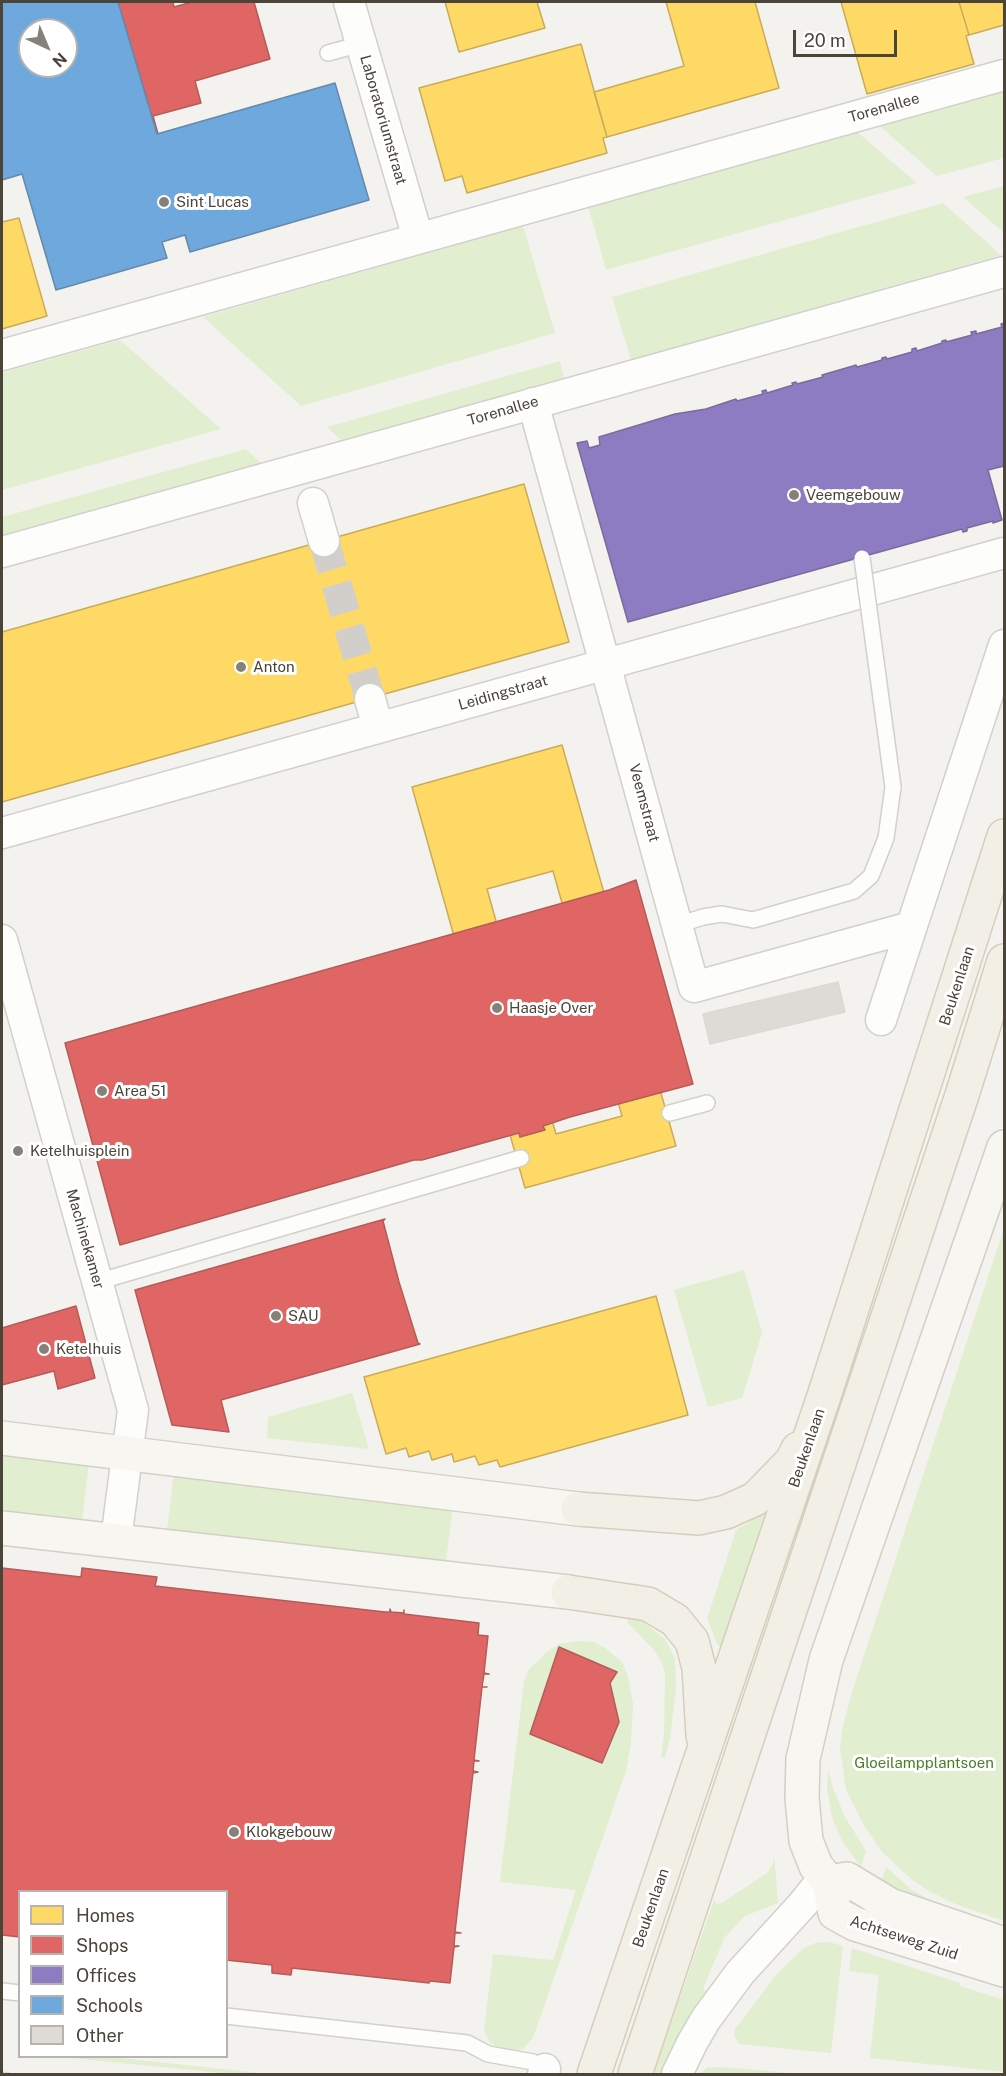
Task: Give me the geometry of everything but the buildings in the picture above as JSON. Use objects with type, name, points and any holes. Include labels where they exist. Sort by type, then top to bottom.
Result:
[{"type":"main road","name":"Beukenlaan","points":[[597,2066],[824,1396],[1005,836]]},
{"type":"main road","points":[[635,2074],[1005,961]]},
{"type":"main road","points":[[578,1509],[699,1518],[726,1512],[755,1499],[792,1461],[824,1396]]},
{"type":"main road","points":[[568,1592],[648,1604],[675,1620],[692,1641],[699,1668],[704,1750]]},
{"type":"street","name":"Laboratoriumstraat","points":[[349,2],[418,238]]},
{"type":"street","name":"Torenallee","points":[[2,355],[1005,75]]},
{"type":"street","name":"Torenallee","points":[[2,552],[1005,272]]},
{"type":"street","name":"Veemstraat","points":[[533,403],[694,987],[911,927]]},
{"type":"street","points":[[313,503],[324,541]]},
{"type":"street","name":"Leidingstraat","points":[[2,833],[1005,553]]},
{"type":"street","points":[[881,1020],[1005,645]]},
{"type":"street","points":[[370,699],[378,728]]},
{"type":"street","name":"Machinekamer","points":[[2,940],[133,1410],[116,1540]]},
{"type":"street","points":[[677,2074],[706,2019],[740,1973],[826,1880],[816,1866],[806,1841],[802,1798],[803,1759],[825,1659],[1005,1147]]},
{"type":"street","points":[[2,1438],[578,1509]]},
{"type":"street","points":[[2,1528],[568,1592]]},
{"type":"street","name":"Achtseweg Zuid","points":[[1005,1944],[890,1905],[847,1880],[826,1880],[835,1913],[855,1924],[1005,1970]]},
{"type":"lane","points":[[328,53],[361,44]]},
{"type":"lane","points":[[678,925],[722,914],[753,920],[854,891],[871,876],[886,838],[893,787],[862,558]]},
{"type":"lane","points":[[670,1113],[707,1103]]},
{"type":"lane","points":[[97,1282],[522,1158]]},
{"type":"lane","points":[[2,1991],[18,1993]]},
{"type":"lane","points":[[228,2016],[467,2043],[488,2054],[533,2062],[544,2072]]},
{"type":"green space","points":[[1004,88],[1004,158],[937,176],[876,123]]},
{"type":"green space","points":[[855,130],[917,183],[606,270],[588,206]]},
{"type":"green space","points":[[1004,186],[1004,233],[963,197]]},
{"type":"green space","points":[[943,203],[1001,255],[631,360],[612,297]]},
{"type":"green space","points":[[523,226],[555,333],[301,406],[203,317]]},
{"type":"green space","points":[[120,340],[221,429],[2,490],[2,373]]},
{"type":"green space","points":[[560,361],[564,378],[343,442],[327,427]]},
{"type":"green space","points":[[246,449],[262,464],[2,537],[2,517]]},
{"type":"green space","name":"Gloeilampplantsoen","points":[[1004,1228],[1004,1921],[955,1904],[929,1891],[911,1879],[883,1853],[864,1826],[846,1790],[840,1748],[842,1730],[853,1689]]},
{"type":"green space","points":[[744,1270],[762,1333],[742,1398],[708,1407],[674,1290]]},
{"type":"green space","points":[[352,1393],[369,1449],[267,1438],[268,1417]]},
{"type":"green space","points":[[2,1454],[89,1463],[81,1528],[2,1519]]},
{"type":"green space","points":[[174,1473],[453,1505],[445,1569],[166,1538]]},
{"type":"green space","points":[[763,1514],[767,1517],[722,1647],[718,1646],[707,1619],[736,1530]]},
{"type":"green space","points":[[629,1614],[665,1639],[675,1659],[676,1688],[670,1739],[665,1758],[661,1757],[664,1734],[665,1675],[662,1663],[654,1650],[627,1622]]},
{"type":"green space","points":[[578,1641],[594,1642],[623,1663],[633,1704],[631,1743],[626,1771],[533,2038],[523,2049],[502,2050],[490,2043],[484,2031],[493,1954],[553,1960],[576,1890],[500,1882],[524,1681],[529,1669],[548,1651],[559,1644]]},
{"type":"green space","points":[[828,1769],[845,1817],[866,1851],[861,1867],[843,1843],[832,1817],[827,1788]]},
{"type":"green space","points":[[774,1854],[778,1903],[745,1916],[725,1937],[703,1988],[709,1993],[661,2074],[654,2072],[714,1900],[717,1904],[722,1903],[767,1873],[773,1864]]},
{"type":"green space","points":[[886,1867],[912,1890],[964,1916],[880,1884]]},
{"type":"green space","points":[[829,1942],[843,1946],[831,2053],[739,2044],[734,2036],[735,2029],[777,1974],[804,1948],[815,1943]]},
{"type":"green space","points":[[852,1948],[960,1983],[960,1986],[1004,2000],[1004,2072],[870,2058],[879,1975],[849,1971]]},
{"type":"green space","points":[[71,2058],[119,2058],[269,2074],[232,2074]]},
{"type":"green space","points":[[708,2067],[735,2068],[801,2074],[700,2074]]},
{"type":"tunnel","points":[[324,541],[370,699]]},
{"type":"railway","points":[[2,2074],[11,2074]]},
{"type":"place","name":"Sint Lucas","points":[[164,202]]},
{"type":"place","name":"Veemgebouw","points":[[794,495]]},
{"type":"place","name":"Anton","points":[[241,667]]},
{"type":"place","name":"Haasje Over","points":[[497,1008]]},
{"type":"place","name":"Area 51","points":[[102,1091]]},
{"type":"place","name":"Ketelhuisplein","points":[[18,1151]]},
{"type":"place","name":"SAU","points":[[276,1316]]},
{"type":"place","name":"Ketelhuis","points":[[44,1349]]},
{"type":"place","name":"Klokgebouw","points":[[234,1832]]}]
